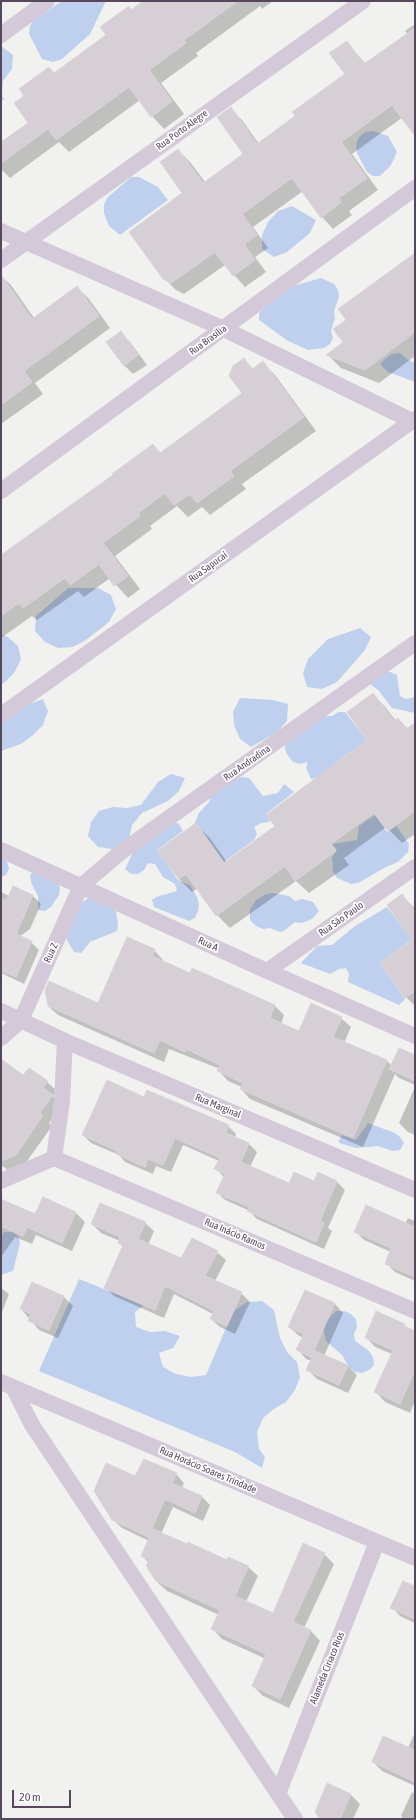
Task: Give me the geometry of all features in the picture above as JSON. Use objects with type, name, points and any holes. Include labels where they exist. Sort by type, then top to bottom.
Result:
[{"type":"street","points":[[1,34],[47,1]]},
{"type":"street","name":"Rua Porto Alegre","points":[[1,260],[363,1]]},
{"type":"street","name":"Rua Brasília","points":[[1,491],[415,188]]},
{"type":"street","points":[[1,230],[224,329],[413,420]]},
{"type":"street","name":"Rua Sapucaí","points":[[1,715],[413,420]]},
{"type":"street","name":"Rua Andradina","points":[[80,886],[121,852],[415,643]]},
{"type":"street","name":"Rua A","points":[[1,850],[267,972],[415,1036]]},
{"type":"street","name":"Rua São Paulo","points":[[267,972],[415,867]]},
{"type":"street","name":"Rua Z","points":[[21,1020],[80,886]]},
{"type":"street","name":"Rua Marginal","points":[[1,1011],[65,1041],[415,1190]]},
{"type":"street","points":[[1,1038],[21,1020]]},
{"type":"street","points":[[1,1181],[54,1158],[62,1101],[65,1041]]},
{"type":"street","name":"Rua Inácio Ramos","points":[[54,1158],[415,1311]]},
{"type":"street","points":[[7,1384],[32,1425],[295,1819]]},
{"type":"street","name":"Rua Horácio Soares Trindade","points":[[7,1384],[415,1558]]},
{"type":"street","name":"Alameda Ciriaco Rios","points":[[278,1794],[377,1542]]},
{"type":"shaded area","points":[[62,1],[106,1],[90,34],[62,59],[53,62],[42,59],[29,34],[30,26],[34,20]]},
{"type":"shaded area","points":[[1,46],[13,55],[12,69],[3,81],[2,94],[4,100],[1,100]]},
{"type":"shaded area","points":[[373,131],[388,136],[397,152],[391,165],[380,176],[373,176],[367,172],[357,153],[356,144],[359,137],[365,132]]},
{"type":"shaded area","points":[[131,177],[139,177],[158,187],[168,200],[120,235],[109,226],[104,213],[104,205],[107,198]]},
{"type":"shaded area","points":[[292,206],[316,220],[310,233],[287,252],[274,257],[262,249],[262,235],[268,222],[278,211]]},
{"type":"shaded area","points":[[321,278],[334,284],[338,290],[339,297],[334,311],[335,318],[331,331],[333,338],[330,344],[324,348],[308,350],[288,341],[259,320],[259,313],[281,293],[293,286]]},
{"type":"shaded area","points":[[400,353],[415,363],[415,382],[388,372],[380,364],[392,354]]},
{"type":"shaded area","points":[[68,588],[98,588],[111,595],[116,609],[109,622],[86,640],[73,647],[58,648],[45,642],[35,631],[36,616]]},
{"type":"shaded area","points":[[360,628],[371,637],[365,650],[337,682],[322,689],[307,687],[303,673],[308,659],[328,639]]},
{"type":"shaded area","points":[[1,634],[8,637],[18,646],[21,659],[14,673],[1,684]]},
{"type":"shaded area","points":[[383,669],[397,675],[400,696],[406,699],[415,697],[415,713],[392,708],[379,691],[368,682]]},
{"type":"shaded area","points":[[240,698],[273,700],[288,704],[287,721],[277,732],[251,747],[240,739],[234,725],[233,712]]},
{"type":"shaded area","points":[[43,699],[48,711],[43,725],[21,744],[1,751],[1,720],[24,706]]},
{"type":"shaded area","points":[[338,712],[345,712],[367,740],[344,757],[364,784],[333,767],[311,779],[306,768],[308,762],[300,764],[293,762],[285,749],[285,741],[324,716],[332,716]]},
{"type":"shaded area","points":[[171,774],[185,778],[179,791],[168,801],[142,813],[132,825],[129,839],[112,849],[98,847],[88,836],[91,822],[99,811],[113,807],[127,808],[141,805],[158,782]]},
{"type":"shaded area","points":[[242,777],[249,778],[263,796],[278,793],[284,784],[294,792],[266,814],[270,821],[269,822],[261,823],[254,827],[257,834],[254,840],[224,862],[195,822],[199,813],[209,802],[212,796],[236,779]]},
{"type":"shaded area","points":[[375,815],[387,832],[396,826],[397,827],[409,844],[408,852],[398,862],[358,883],[351,884],[337,878],[333,872],[332,857],[337,850],[332,844],[357,840],[359,826]]},
{"type":"shaded area","points":[[171,823],[178,823],[183,831],[157,850],[178,880],[190,885],[197,897],[199,904],[198,911],[195,918],[189,921],[154,907],[152,900],[156,897],[177,891],[175,884],[163,877],[155,864],[148,863],[144,870],[138,874],[131,874],[125,869],[135,848]]},
{"type":"shaded area","points":[[1,856],[6,858],[9,869],[6,875],[1,877]]},
{"type":"shaded area","points":[[35,870],[55,879],[60,887],[59,895],[51,907],[45,911],[38,910],[38,896],[31,882],[30,875]]},
{"type":"shaded area","points":[[273,893],[289,896],[295,901],[302,899],[313,902],[319,911],[312,919],[302,923],[295,922],[284,931],[280,932],[270,928],[263,929],[256,926],[250,920],[250,909],[256,900],[266,894]]},
{"type":"shaded area","points":[[90,897],[116,911],[118,925],[117,931],[90,942],[81,953],[74,952],[67,940],[66,933],[77,906]]},
{"type":"shaded area","points":[[387,907],[401,925],[412,918],[415,937],[380,963],[405,999],[399,1005],[348,982],[349,974],[346,968],[339,969],[330,974],[301,963],[317,946],[332,945],[355,926]]},
{"type":"shaded area","points":[[368,1123],[395,1133],[400,1137],[404,1143],[400,1150],[393,1151],[378,1146],[356,1148],[338,1142],[342,1135],[356,1140]]},
{"type":"shaded area","points":[[4,1232],[12,1232],[18,1236],[20,1243],[13,1271],[1,1275],[1,1235]]},
{"type":"shaded area","points":[[79,1279],[144,1305],[135,1312],[136,1327],[150,1332],[165,1331],[180,1336],[173,1348],[159,1353],[163,1367],[176,1374],[191,1377],[206,1375],[235,1310],[247,1302],[262,1301],[274,1310],[280,1338],[287,1352],[297,1362],[300,1377],[295,1390],[286,1402],[263,1418],[257,1432],[259,1449],[265,1457],[262,1468],[235,1452],[39,1371]]},
{"type":"shaded area","points":[[336,1311],[344,1311],[351,1314],[356,1319],[357,1327],[354,1334],[355,1341],[368,1350],[373,1357],[374,1365],[369,1370],[362,1373],[355,1372],[349,1367],[342,1355],[326,1341],[323,1327],[326,1321]]},
{"type":"building","points":[[143,1],[238,1],[184,40],[186,43],[149,70],[172,101],[151,117],[129,87],[56,140],[48,129],[1,163],[1,142],[28,123],[14,103],[24,96],[19,89],[49,67],[54,73],[106,35],[100,27],[129,6],[131,10]]},
{"type":"building","points":[[415,28],[415,136],[392,105],[341,142],[367,178],[339,198],[341,202],[321,218],[292,178],[242,214],[257,235],[244,244],[255,260],[233,276],[215,252],[171,283],[163,279],[129,232],[182,193],[160,162],[178,149],[203,183],[243,154],[217,117],[231,107],[257,144],[295,116],[292,112],[345,74],[329,53],[347,41],[364,64]]},
{"type":"building","points":[[415,253],[415,332],[365,370],[326,355],[343,342],[333,329],[346,320],[338,309]]},
{"type":"building","points":[[1,275],[32,319],[77,286],[99,316],[24,371],[32,382],[1,405]]},
{"type":"building","points":[[121,331],[138,355],[124,366],[106,342]]},
{"type":"building","points":[[244,358],[252,369],[263,361],[304,417],[230,471],[234,476],[197,503],[190,494],[174,505],[165,493],[138,513],[140,516],[103,543],[128,576],[114,586],[99,564],[70,585],[65,578],[23,608],[19,603],[1,616],[1,555],[113,475],[112,474],[153,444],[160,453],[242,393],[229,376],[233,366]]},
{"type":"building","points":[[373,693],[394,721],[398,718],[406,729],[415,723],[415,811],[388,831],[374,813],[331,844],[336,851],[295,881],[285,866],[216,916],[186,874],[179,879],[157,851],[196,823],[224,863],[275,826],[266,815],[367,740],[347,712]]},
{"type":"building","points":[[13,886],[33,895],[16,934],[32,941],[16,977],[1,971],[1,898],[6,901]]},
{"type":"building","points":[[402,894],[415,912],[415,991],[405,998],[380,963],[412,940],[387,905]]},
{"type":"building","points":[[127,937],[155,949],[152,956],[190,973],[192,968],[275,1005],[270,1018],[299,1031],[311,1003],[342,1017],[333,1037],[387,1060],[353,1138],[240,1089],[243,1083],[217,1071],[220,1065],[186,1049],[185,1052],[160,1040],[154,1053],[48,1006],[45,990],[49,981],[98,1003]]},
{"type":"building","points":[[399,1048],[415,1055],[415,1081],[389,1069]]},
{"type":"building","points":[[1,1059],[23,1075],[29,1068],[48,1081],[43,1088],[53,1095],[40,1113],[43,1115],[16,1155],[1,1161]]},
{"type":"building","points":[[107,1080],[144,1097],[147,1090],[229,1125],[226,1133],[249,1143],[241,1162],[289,1183],[294,1172],[314,1181],[318,1172],[337,1181],[320,1221],[324,1223],[316,1242],[247,1211],[249,1207],[216,1193],[225,1174],[214,1169],[220,1158],[175,1138],[163,1165],[148,1159],[145,1167],[116,1154],[117,1151],[82,1135]]},
{"type":"building","points":[[43,1197],[76,1212],[62,1243],[27,1227],[23,1236],[1,1226],[1,1199],[35,1214]]},
{"type":"building","points":[[100,1203],[146,1222],[138,1239],[181,1258],[192,1238],[218,1251],[205,1276],[242,1292],[227,1326],[210,1319],[214,1311],[165,1286],[155,1310],[104,1288],[123,1245],[118,1243],[120,1237],[91,1224]]},
{"type":"building","points":[[366,1205],[415,1227],[415,1277],[385,1264],[391,1248],[354,1232]]},
{"type":"building","points":[[32,1282],[64,1296],[49,1330],[28,1321],[31,1314],[20,1309]]},
{"type":"building","points":[[305,1290],[335,1303],[311,1357],[296,1350],[304,1334],[288,1327]]},
{"type":"building","points":[[376,1311],[405,1324],[404,1326],[415,1331],[415,1370],[400,1404],[374,1392],[393,1350],[365,1338]]},
{"type":"building","points":[[315,1351],[348,1365],[339,1385],[306,1370]]},
{"type":"building","points":[[144,1459],[177,1473],[172,1483],[202,1496],[195,1513],[165,1499],[148,1537],[112,1520],[94,1491],[106,1463],[135,1476]]},
{"type":"building","points":[[153,1529],[187,1544],[188,1542],[227,1560],[228,1557],[249,1566],[235,1596],[273,1613],[303,1543],[325,1553],[293,1622],[311,1630],[280,1699],[252,1686],[266,1654],[211,1629],[220,1610],[156,1581],[146,1566],[149,1560],[141,1556]]},
{"type":"building","points":[[403,1581],[415,1586],[415,1619],[390,1608]]},
{"type":"building","points":[[383,1736],[415,1750],[415,1782],[372,1762]]},
{"type":"building","points":[[327,1783],[351,1794],[340,1819],[320,1819],[315,1812]]}]
